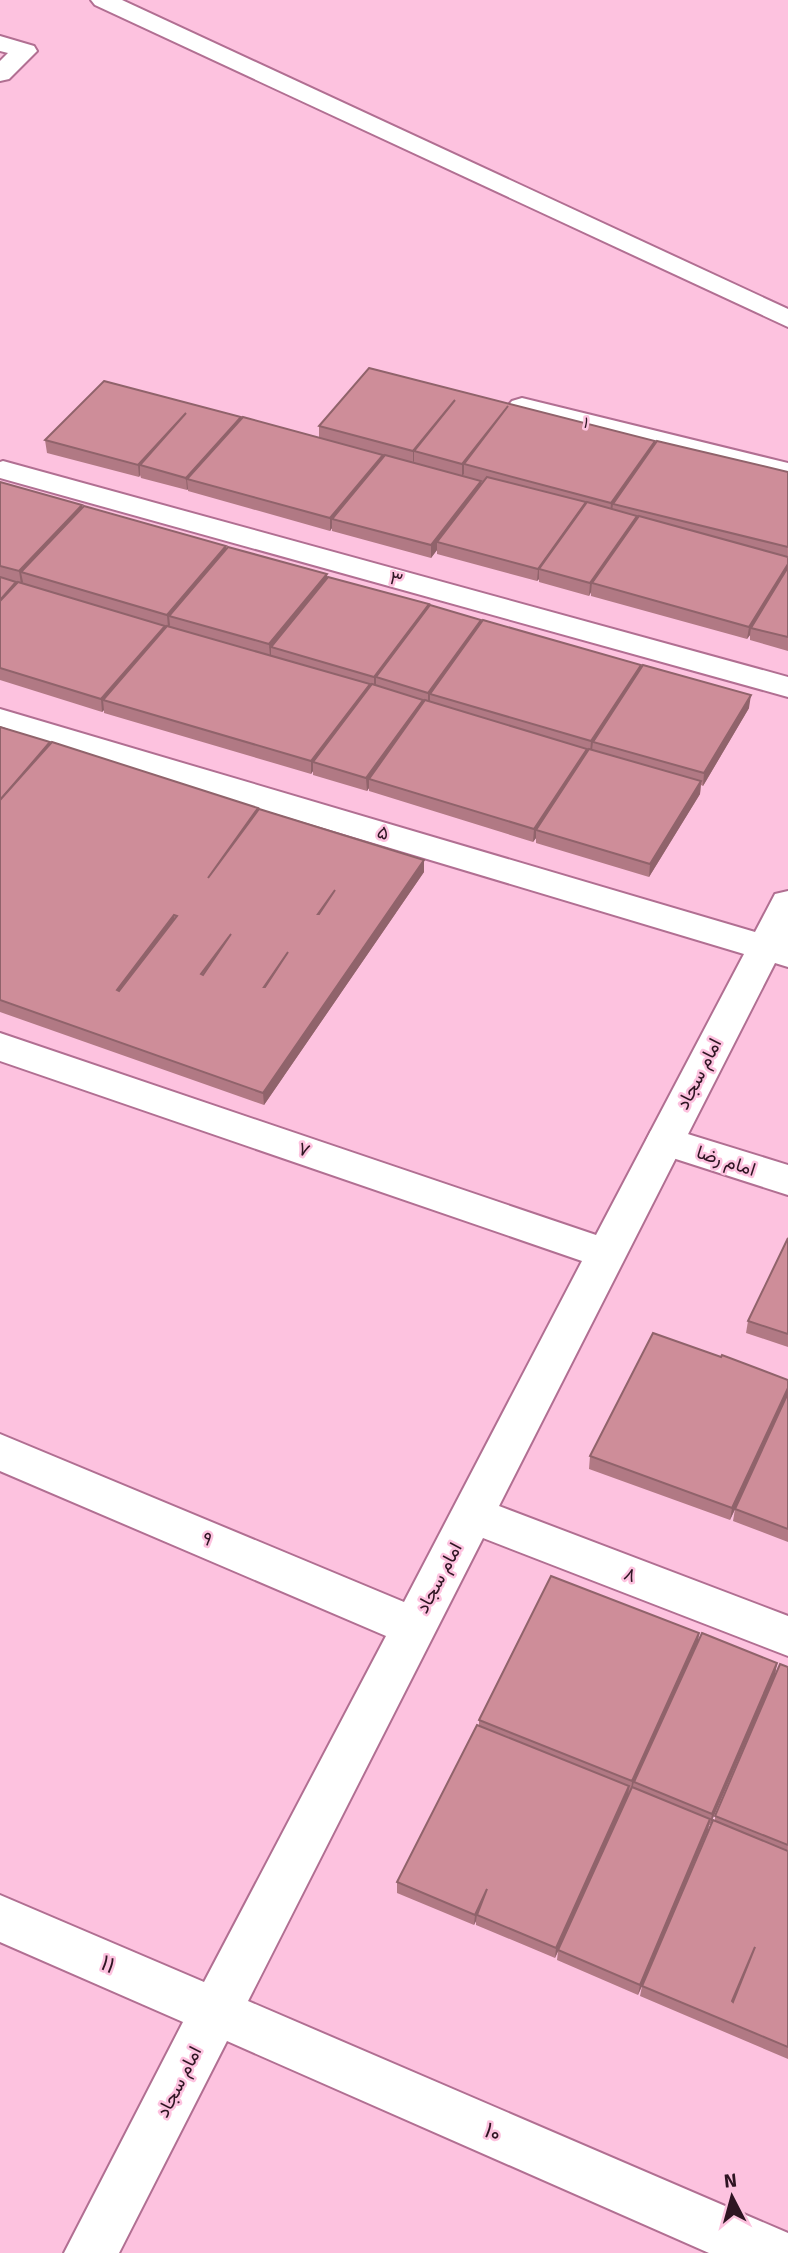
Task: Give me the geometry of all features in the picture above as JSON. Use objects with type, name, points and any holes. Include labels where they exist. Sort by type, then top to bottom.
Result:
[{"type":"street","points":[[103,0],[788,318]]},
{"type":"street","points":[[0,43],[25,51],[0,74]]},
{"type":"street","name":"۱","points":[[492,400],[788,472]]},
{"type":"street","name":"۳","points":[[3,470],[788,687]]},
{"type":"street","name":"۵","points":[[0,720],[777,950]]},
{"type":"street","name":"امام سجاد","points":[[91,2253],[665,1141],[777,950],[788,903]]},
{"type":"street","name":"۷","points":[[0,1047],[607,1254]]},
{"type":"street","name":"امام رضا","points":[[665,1141],[788,1180]]},
{"type":"street","name":"۹","points":[[0,1452],[414,1627]]},
{"type":"street","name":"۸","points":[[472,1515],[788,1636]]},
{"type":"street","name":"۱۱","points":[[0,1918],[216,2010]]},
{"type":"street","name":"۱۰","points":[[216,2010],[771,2253]]},
{"type":"building","points":[[369,368],[655,441],[611,503],[464,464],[508,406],[462,464],[414,451],[455,400],[413,451],[319,426]]},
{"type":"building","points":[[104,381],[241,417],[186,478],[140,465],[186,413],[138,465],[45,440]]},
{"type":"building","points":[[243,417],[383,455],[330,518],[187,479]]},
{"type":"building","points":[[657,441],[788,472],[788,547],[613,504]]},
{"type":"building","points":[[385,455],[481,481],[431,545],[332,519]]},
{"type":"building","points":[[487,477],[586,502],[538,569],[437,542]]},
{"type":"building","points":[[0,482],[82,505],[19,571],[0,566]]},
{"type":"building","points":[[587,502],[637,516],[590,583],[539,569]]},
{"type":"building","points":[[84,506],[226,546],[167,615],[21,572]]},
{"type":"building","points":[[639,516],[788,557],[788,564],[749,627],[592,583]]},
{"type":"building","points":[[228,547],[327,574],[269,644],[169,616]]},
{"type":"building","points":[[788,567],[788,637],[751,628]]},
{"type":"building","points":[[0,577],[16,582],[0,600]]},
{"type":"building","points":[[328,577],[429,604],[374,677],[271,647]]},
{"type":"building","points":[[18,582],[165,626],[101,699],[0,668],[0,601]]},
{"type":"building","points":[[430,605],[481,620],[428,693],[376,677]]},
{"type":"building","points":[[483,620],[641,665],[591,741],[430,694]]},
{"type":"building","points":[[167,626],[370,684],[311,761],[103,700]]},
{"type":"building","points":[[643,665],[751,695],[704,773],[593,742]]},
{"type":"building","points":[[372,684],[423,700],[366,778],[313,762]]},
{"type":"building","points":[[425,700],[587,749],[534,829],[369,779]]},
{"type":"building","points":[[0,727],[50,742],[0,800]]},
{"type":"building","points":[[52,742],[258,808],[208,878],[259,809],[424,860],[263,1093],[0,1000],[0,800]],"holes":[[[174,915],[177,916],[119,991],[117,990]],[[231,934],[203,975],[201,974]]]},
{"type":"building","points":[[589,749],[701,781],[650,864],[536,830]]},
{"type":"building","points":[[788,1238],[788,1334],[748,1321]]},
{"type":"building","points":[[653,1333],[788,1380],[788,1388],[732,1508],[590,1456]]},
{"type":"building","points":[[788,1393],[788,1529],[735,1509]]},
{"type":"building","points":[[551,1576],[699,1633],[632,1781],[479,1720]]},
{"type":"building","points":[[702,1633],[777,1663],[712,1814],[634,1782]]},
{"type":"building","points":[[780,1664],[788,1667],[788,1845],[715,1816]]},
{"type":"building","points":[[477,1725],[629,1786],[556,1948],[477,1915],[487,1889],[475,1915],[397,1882]]},
{"type":"building","points":[[632,1787],[710,1819],[640,1985],[558,1950]]},
{"type":"building","points":[[713,1820],[788,1851],[788,2047],[642,1986]],"holes":[[[755,1947],[733,2002],[732,2001]]]}]
